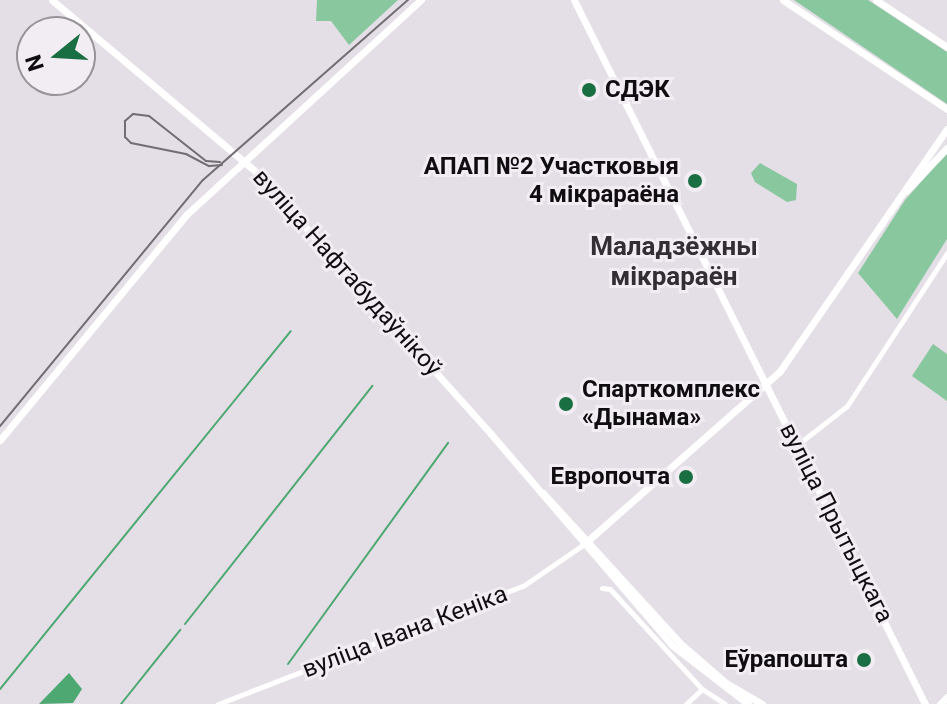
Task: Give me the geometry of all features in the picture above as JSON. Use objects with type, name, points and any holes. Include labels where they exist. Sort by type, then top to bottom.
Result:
[{"type":"main road","points":[[0,440],[186,215],[245,163],[52,0]]},
{"type":"main road","name":"вуліца Нафтабудаўнікоў","points":[[421,0],[245,163],[615,574]]},
{"type":"main road","name":"вуліца Прытыцкага","points":[[574,0],[925,704]]},
{"type":"main road","points":[[783,0],[947,109]]},
{"type":"main road","points":[[876,0],[947,47]]},
{"type":"main road","points":[[587,541],[766,385],[806,338],[947,129]]},
{"type":"main road","points":[[898,198],[947,148]]},
{"type":"main road","points":[[615,574],[673,646],[748,704]]},
{"type":"main road","points":[[615,574],[682,645],[726,683],[762,704]]},
{"type":"main road","points":[[940,704],[947,697]]},
{"type":"street","points":[[796,445],[847,406],[947,253]]},
{"type":"street","name":"вуліца Івана Кеніка","points":[[218,704],[523,586],[587,541]]},
{"type":"street","points":[[615,574],[604,587],[702,689],[725,704]]},
{"type":"street","points":[[686,704],[702,689]]},
{"type":"shaded area","points":[[317,0],[398,0],[349,45],[331,21],[316,21]]},
{"type":"shaded area","points":[[794,0],[868,0],[947,52],[947,104]]},
{"type":"shaded area","points":[[947,153],[947,239],[897,319],[858,273],[905,200]]},
{"type":"shaded area","points":[[760,163],[797,184],[796,200],[787,202],[755,182],[751,173]]},
{"type":"shaded area","points":[[933,344],[947,354],[947,401],[912,376]]},
{"type":"shaded area","points":[[69,673],[82,689],[73,703],[39,704]]},
{"type":"waterway","points":[[0,689],[291,331]]},
{"type":"waterway","points":[[185,624],[372,386]]},
{"type":"waterway","points":[[288,664],[448,443]]},
{"type":"waterway","points":[[121,704],[180,630]]},
{"type":"tram line","points":[[0,426],[203,180],[408,0]]},
{"type":"tram line","points":[[220,162],[206,161],[149,116],[133,114],[125,121],[125,137],[131,143],[186,154],[209,166],[222,165]]},
{"type":"place","name":"СДЭК","points":[[589,90]]},
{"type":"place","name":"АПАП №2 Участковыя 4 мікрараёна","points":[[695,181]]},
{"type":"place","name":"Спарткомплекс «Дынама»","points":[[566,404]]},
{"type":"place","name":"Европочта","points":[[686,477]]},
{"type":"place","name":"Еўрапошта","points":[[864,660]]},
{"type":"district","name":"Маладзёжны мікрараён","points":[[674,262]]}]
